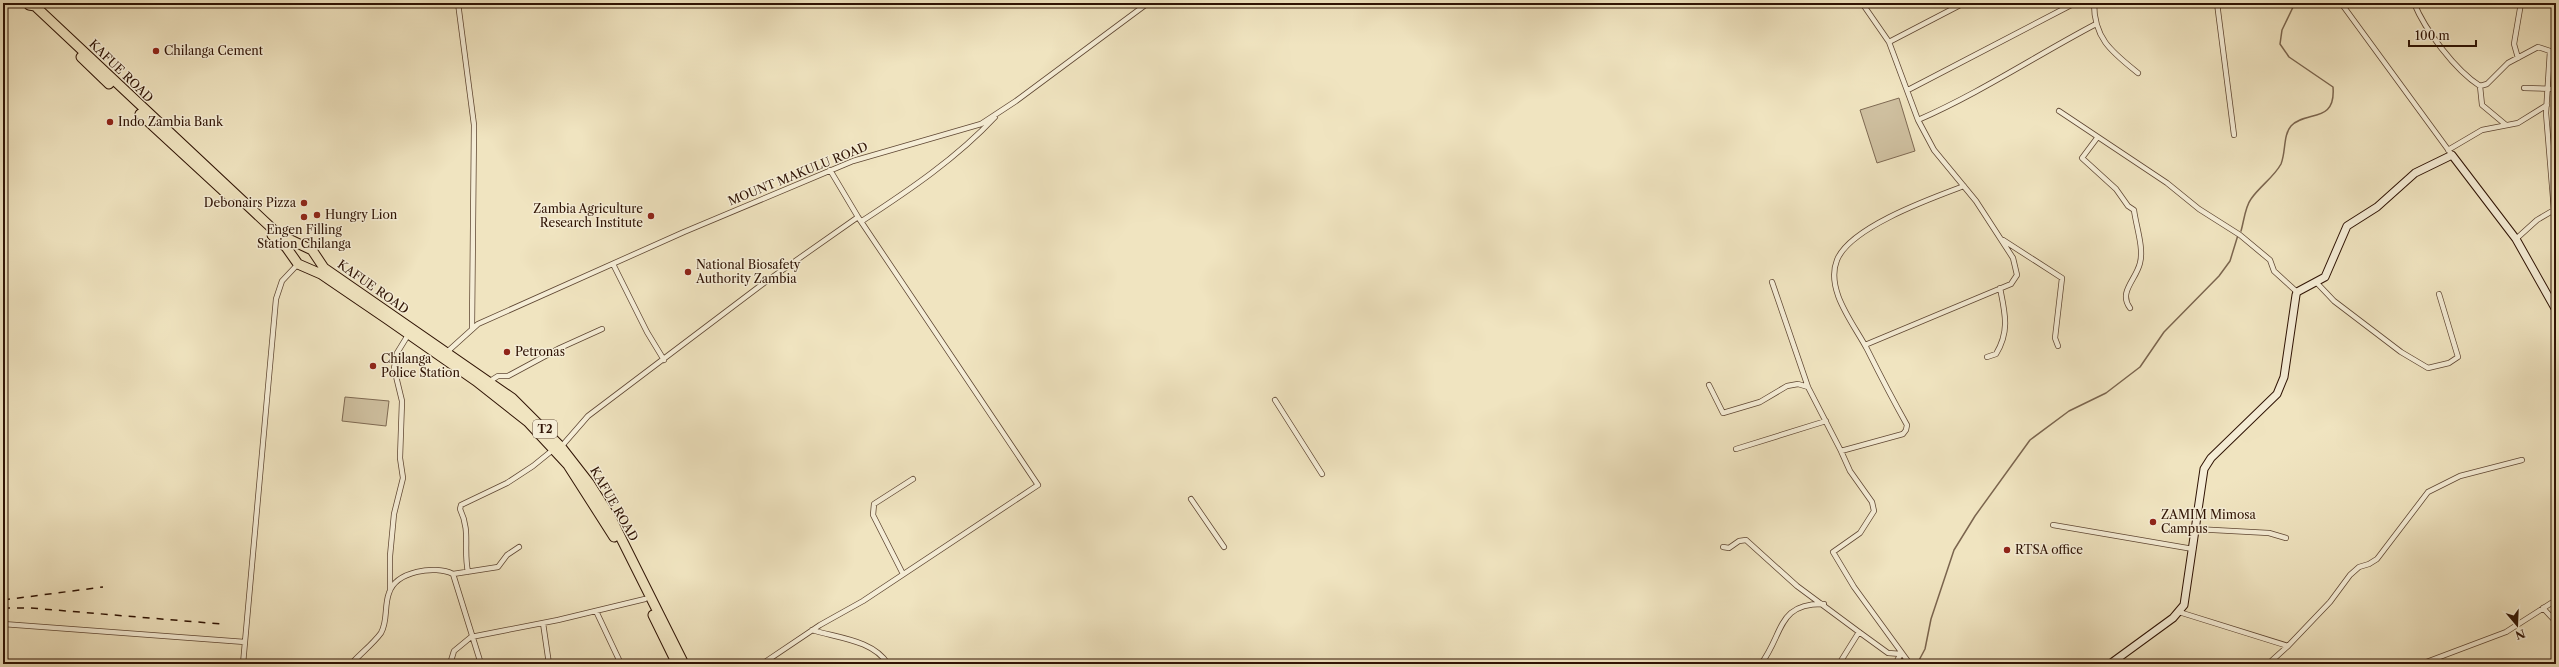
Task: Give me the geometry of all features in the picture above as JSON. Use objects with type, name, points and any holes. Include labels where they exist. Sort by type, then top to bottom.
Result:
[{"type":"highway","name":"KAFUE ROAD","points":[[28,4],[35,6],[278,234],[306,247]]},
{"type":"highway","name":"KAFUE ROAD","points":[[28,4],[156,131],[299,263],[321,274],[504,402],[557,448],[589,483],[610,516],[684,664]]},
{"type":"highway","points":[[306,247],[312,250],[315,256],[312,264],[299,263],[299,249],[306,247]]},
{"type":"highway","name":"KAFUE ROAD","points":[[315,256],[324,268],[490,381],[537,420],[598,510],[645,599],[676,664]]},
{"type":"street","points":[[458,3],[474,125],[472,328]]},
{"type":"street","name":"MOUNT MAKULU ROAD","points":[[447,352],[472,328],[613,264],[830,170],[901,146],[970,128],[999,113],[1148,3]]},
{"type":"street","points":[[1862,3],[1889,42],[1918,120],[1934,150],[1964,186],[2002,239],[2018,271],[2016,279],[2000,288],[1865,344]]},
{"type":"street","points":[[1889,42],[1964,3]]},
{"type":"street","points":[[1908,90],[2076,3]]},
{"type":"street","points":[[2094,3],[2096,24],[2110,50],[2138,73]]},
{"type":"street","points":[[2217,3],[2234,136]]},
{"type":"street","points":[[2341,3],[2516,239],[2556,310]]},
{"type":"street","points":[[2414,3],[2423,22],[2447,54],[2480,86],[2482,105],[2506,125]]},
{"type":"street","points":[[2518,58],[2514,44],[2522,3]]},
{"type":"street","points":[[1918,120],[1979,91],[2072,36],[2096,24]]},
{"type":"street","points":[[2480,86],[2487,84],[2508,63],[2540,46],[2556,53]]},
{"type":"street","points":[[2516,239],[2537,220],[2555,213],[2554,176],[2547,105],[2550,51]]},
{"type":"street","points":[[2524,88],[2556,89]]},
{"type":"street","points":[[2110,664],[2179,612],[2184,605],[2204,469],[2211,458],[2272,400],[2281,386],[2294,302],[2297,292],[2325,277],[2330,271],[2336,250],[2347,226],[2378,207],[2415,173],[2450,152],[2477,132],[2518,123],[2547,105]]},
{"type":"street","points":[[2058,111],[2167,183],[2200,209],[2240,235],[2270,260],[2274,271],[2297,292]]},
{"type":"street","points":[[862,222],[899,197],[958,152],[999,113]]},
{"type":"street","points":[[2097,138],[2082,158],[2116,189],[2128,206],[2134,210],[2141,257],[2136,277],[2124,295],[2124,301],[2130,308]]},
{"type":"street","points":[[762,664],[812,630],[863,601],[902,574],[1033,490],[1038,484],[858,217],[830,170]]},
{"type":"street","points":[[1841,451],[1895,437],[1906,430],[1907,425],[1865,344],[1854,329],[1837,290],[1836,267],[1842,252],[1861,235],[1891,217],[1919,203],[1964,186]]},
{"type":"street","points":[[468,572],[464,555],[468,533],[460,509],[461,505],[507,483],[533,466],[557,448],[588,416],[764,283],[858,217]]},
{"type":"street","points":[[2002,239],[2061,275],[2063,286],[2055,338],[2058,346]]},
{"type":"street","points":[[243,664],[276,299],[282,281],[299,263]]},
{"type":"street","points":[[613,264],[647,332],[664,360]]},
{"type":"street","points":[[1772,282],[1808,387],[1850,471],[1872,502],[1874,511],[1860,533],[1833,552],[1854,587],[1901,654],[1910,664]]},
{"type":"street","points":[[2316,282],[2334,301],[2401,352],[2428,368],[2449,363],[2458,357],[2439,294]]},
{"type":"street","points":[[1987,357],[1996,354],[2005,335],[2007,322],[2000,288]]},
{"type":"street","points":[[490,381],[498,376],[508,376],[560,348],[602,329]]},
{"type":"street","points":[[351,664],[380,634],[385,621],[390,590],[390,556],[394,514],[403,478],[400,458],[402,401],[394,368],[397,353],[408,335]]},
{"type":"street","points":[[1709,385],[1723,413],[1760,402],[1787,386],[1798,384],[1808,387]]},
{"type":"street","points":[[1275,400],[1322,474]]},
{"type":"street","points":[[1736,450],[1826,421]]},
{"type":"street","points":[[2268,664],[2288,646],[2330,602],[2350,575],[2359,567],[2369,564],[2377,559],[2428,492],[2460,476],[2522,460]]},
{"type":"street","points":[[902,574],[873,516],[872,508],[874,504],[913,479]]},
{"type":"street","points":[[1191,499],[1224,547]]},
{"type":"street","points":[[2053,525],[2193,549]]},
{"type":"street","points":[[2195,529],[2269,533],[2286,538]]},
{"type":"street","points":[[1723,547],[1729,548],[1739,541],[1746,540],[1797,586],[1824,604],[1859,632],[1888,653],[1901,654]]},
{"type":"street","points":[[390,590],[410,575],[438,569],[453,574],[498,567],[507,555],[519,547]]},
{"type":"street","points":[[453,574],[471,637],[481,664]]},
{"type":"street","points":[[450,664],[454,650],[471,637],[596,611],[645,599]]},
{"type":"street","points":[[2421,664],[2506,632],[2556,600]]},
{"type":"street","points":[[1761,664],[1790,612],[1802,605],[1824,604]]},
{"type":"street","points":[[2543,608],[2556,622]]},
{"type":"street","points":[[596,611],[621,664]]},
{"type":"street","points":[[2179,612],[2288,646]]},
{"type":"street","points":[[543,622],[549,664]]},
{"type":"street","points":[[3,624],[245,642]]},
{"type":"street","points":[[812,630],[868,646],[882,654],[888,664]]},
{"type":"street","points":[[1839,664],[1859,632]]},
{"type":"street","points":[[1895,664],[1901,654]]},
{"type":"shaded area","points":[[1899,98],[1915,151],[1877,163],[1860,110]]},
{"type":"shaded area","points":[[345,397],[389,401],[386,426],[342,421]]},
{"type":"waterway","points":[[2241,231],[2249,202],[2275,173],[2281,164],[2288,130],[2297,121],[2325,111],[2330,106],[2333,99],[2333,87],[2289,57],[2280,44],[2282,30],[2295,3]]},
{"type":"waterway","points":[[1917,664],[1925,649],[1931,619],[1954,550],[1975,516],[2030,440],[2069,411],[2106,393],[2140,367],[2164,332],[2219,276],[2230,261],[2238,235]]},
{"type":"railway","points":[[3,600],[103,587]]},
{"type":"railway","points":[[3,608],[31,608],[221,624]]},
{"type":"place","name":"Chilanga Cement","points":[[156,51]]},
{"type":"place","name":"Indo Zambia Bank","points":[[110,122]]},
{"type":"place","name":"Debonairs Pizza","points":[[304,203]]},
{"type":"place","name":"Hungry Lion","points":[[317,215]]},
{"type":"place","name":"Zambia Agriculture Research Institute","points":[[651,216]]},
{"type":"place","name":"Engen Filling Station Chilanga","points":[[304,217]]},
{"type":"place","name":"National Biosafety Authority Zambia","points":[[688,272]]},
{"type":"place","name":"Petronas","points":[[507,352]]},
{"type":"place","name":"Chilanga Police Station","points":[[373,366]]},
{"type":"place","name":"ZAMIM Mimosa Campus","points":[[2153,522]]},
{"type":"place","name":"RTSA office","points":[[2007,550]]}]
